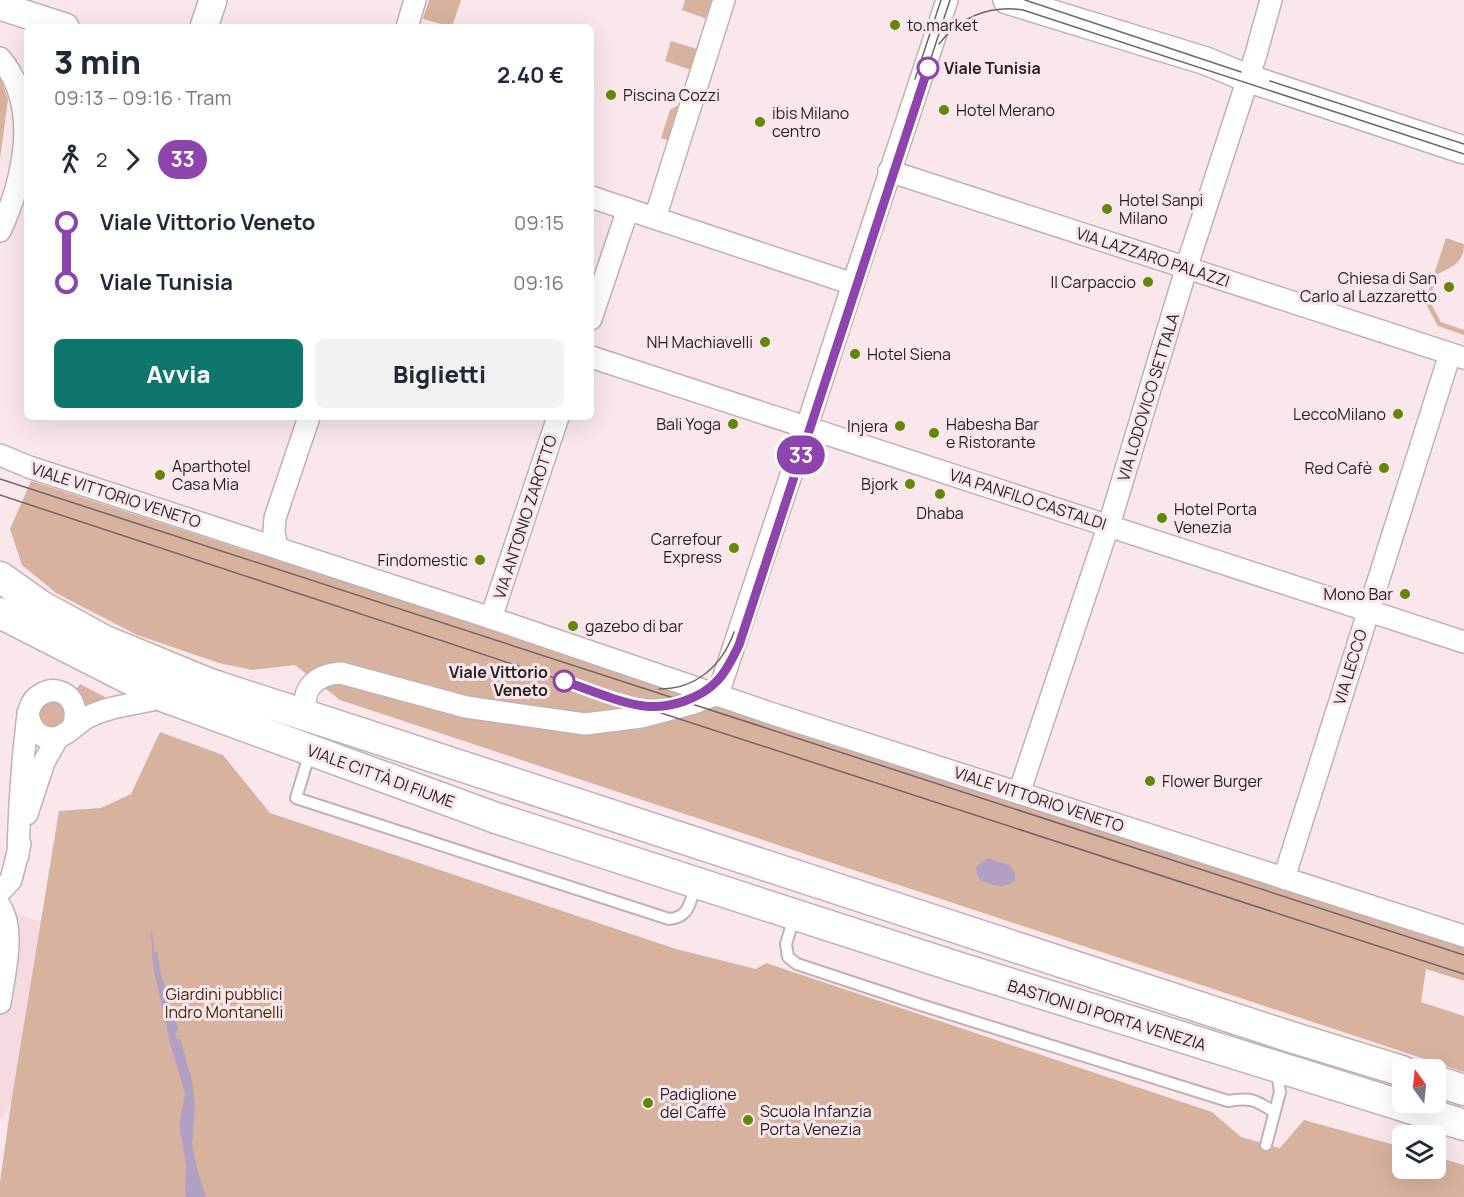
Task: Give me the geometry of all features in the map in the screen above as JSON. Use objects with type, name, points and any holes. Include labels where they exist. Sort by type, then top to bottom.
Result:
[{"type":"main road","points":[[0,577],[21,614]]},
{"type":"main road","name":"VIALE CITTÀ DI FIUME","points":[[21,614],[165,697],[496,818],[752,900]]},
{"type":"main road","name":"VIALE CITTÀ DI FIUME","points":[[21,614],[103,640],[210,684],[1392,1068]]},
{"type":"main road","name":"BASTIONI DI PORTA VENEZIA","points":[[752,900],[1276,1068],[1464,1125]]},
{"type":"main road","points":[[1446,1084],[1464,1090]]},
{"type":"street","points":[[205,24],[213,0]]},
{"type":"street","points":[[408,24],[416,0]]},
{"type":"street","points":[[655,218],[724,0]]},
{"type":"street","points":[[718,694],[947,0]]},
{"type":"street","points":[[1007,0],[1206,61],[1247,78],[1464,150]]},
{"type":"street","points":[[1073,0],[1166,33],[1206,61]]},
{"type":"street","name":"VIA LODOVICO SETTALA","points":[[1019,793],[1108,525],[1271,0]]},
{"type":"street","points":[[0,6],[56,24]]},
{"type":"street","points":[[0,58],[14,79],[24,130],[24,173],[0,231]]},
{"type":"street","name":"VIA LAZZARO PALAZZI","points":[[889,171],[1457,356]]},
{"type":"street","points":[[594,198],[853,284]]},
{"type":"street","points":[[594,310],[628,209]]},
{"type":"street","name":"VIA LECCO","points":[[1284,878],[1368,610],[1457,356]]},
{"type":"street","name":"VIA PANFILO CASTALDI","points":[[594,358],[1464,642]]},
{"type":"street","points":[[277,548],[274,532],[275,518],[308,420]]},
{"type":"street","name":"VIA ANTONIO ZAROTTO","points":[[491,618],[557,420]]},
{"type":"street","name":"VIALE VITTORIO VENETO","points":[[0,455],[770,713],[1464,936]]},
{"type":"street","name":"VIALE CITTÀ DI FIUME","points":[[311,717],[305,703],[311,686],[317,679],[327,674],[341,673],[466,707],[585,724],[641,717],[718,694]]},
{"type":"street","points":[[0,892],[11,879],[18,856],[26,817],[44,762],[76,714],[70,699],[58,691],[44,693],[35,698],[28,713],[21,784],[18,856]]},
{"type":"street","points":[[28,713],[29,721],[36,732],[50,738],[65,733],[88,716],[165,697]]},
{"type":"street","points":[[0,906],[6,915],[9,936],[0,1003]]},
{"type":"lane","points":[[310,750],[296,798],[669,919],[680,918],[687,911],[698,883]]},
{"type":"lane","points":[[795,915],[786,944],[788,957],[797,964],[1228,1101],[1245,1098],[1259,1101],[1274,1112]]},
{"type":"lane","points":[[1266,1145],[1280,1092],[1276,1068]]},
{"type":"shaded area","points":[[988,858],[1011,866],[1015,873],[1015,880],[1002,886],[981,881],[976,867]]},
{"type":"shaded area","points":[[0,909],[41,922],[11,1103],[0,1121]]},
{"type":"shaded area","points":[[152,931],[157,971],[189,1081],[192,1104],[189,1144],[203,1197],[186,1197],[185,1195],[186,1164],[179,1125],[185,1094],[170,1043],[154,970]]},
{"type":"green space","points":[[429,0],[461,0],[453,24],[441,24],[423,19]]},
{"type":"green space","points":[[685,0],[712,0],[707,19],[682,10]]},
{"type":"green space","points":[[671,41],[697,49],[691,70],[665,61]]},
{"type":"green space","points":[[0,77],[8,99],[0,159]]},
{"type":"green space","points":[[681,106],[673,142],[661,138],[670,110]]},
{"type":"green space","points":[[1446,238],[1464,244],[1462,256],[1456,264],[1438,274],[1429,300],[1441,322],[1464,330],[1464,335],[1438,326],[1425,302]]},
{"type":"green space","points":[[31,481],[1464,944],[1464,981],[1426,969],[1421,1002],[1464,1016],[1464,1072],[1446,1066],[1446,1059],[1425,1059],[340,700],[295,665],[252,670],[219,663],[137,635],[56,593],[22,565],[10,529]]},
{"type":"green space","points":[[80,684],[109,699],[85,708],[75,691]]},
{"type":"green space","points":[[59,699],[69,718],[57,730],[38,723],[39,705],[42,701]]},
{"type":"green space","name":"Giardini pubblici Indro Montanelli","points":[[160,732],[223,755],[270,813],[676,949],[756,969],[766,963],[1212,1112],[1241,1137],[1280,1148],[1304,1120],[1392,1144],[1392,1179],[1446,1179],[1446,1160],[1464,1165],[1464,1197],[0,1197],[11,1103],[59,811],[101,808],[131,794]]},
{"type":"waterway","points":[[155,955],[157,971],[175,1029]]},
{"type":"waterway","points":[[178,1042],[189,1081],[192,1104],[189,1144],[203,1197]]},
{"type":"tram line","points":[[915,79],[941,0]]},
{"type":"tram line","points":[[650,706],[676,704],[702,693],[727,669],[739,645],[950,0]]},
{"type":"tram line","points":[[1025,0],[1241,72]]},
{"type":"tram line","points":[[939,44],[956,27],[976,15],[999,9],[1023,10],[1464,154]]},
{"type":"tram line","name":"33","points":[[564,681],[643,706],[661,707],[682,701],[705,690],[717,681],[729,665],[739,645],[928,68]]},
{"type":"tram line","points":[[1270,81],[1464,144]]},
{"type":"tram line","points":[[0,479],[1464,955]]},
{"type":"tram line","points":[[0,495],[1464,974]]},
{"type":"tram line","points":[[659,689],[685,685],[706,673],[722,655],[734,632]]},
{"type":"place","name":"to.market","points":[[895,25]]},
{"type":"place","name":"Viale Tunisia","points":[[928,68]]},
{"type":"place","name":"Piscina Cozzi","points":[[611,95]]},
{"type":"place","name":"Hotel Merano","points":[[944,110]]},
{"type":"place","name":"ibis Milano centro","points":[[760,122]]},
{"type":"place","name":"Hotel Sanpi Milano","points":[[1107,209]]},
{"type":"place","name":"Il Carpaccio","points":[[1148,282]]},
{"type":"place","name":"Chiesa di San Carlo al Lazzaretto","points":[[1449,287]]},
{"type":"place","name":"NH Machiavelli","points":[[765,342]]},
{"type":"place","name":"Hotel Siena","points":[[855,354]]},
{"type":"place","name":"LeccoMilano","points":[[1398,414]]},
{"type":"place","name":"Bali Yoga","points":[[733,424]]},
{"type":"place","name":"Injera","points":[[900,426]]},
{"type":"place","name":"Habesha Bar e Ristorante","points":[[934,433]]},
{"type":"place","name":"Red Cafè","points":[[1384,468]]},
{"type":"place","name":"Aparthotel Casa Mia","points":[[160,475]]},
{"type":"place","name":"Bjork","points":[[910,484]]},
{"type":"place","name":"Dhaba","points":[[940,494]]},
{"type":"place","name":"Hotel Porta Venezia","points":[[1162,518]]},
{"type":"place","name":"Carrefour Express","points":[[734,548]]},
{"type":"place","name":"Findomestic","points":[[480,560]]},
{"type":"place","name":"Mono Bar","points":[[1405,594]]},
{"type":"place","name":"gazebo di bar","points":[[573,626]]},
{"type":"place","name":"Viale Vittorio Veneto","points":[[564,681]]},
{"type":"place","name":"Flower Burger","points":[[1150,781]]},
{"type":"place","name":"Padiglione del Caffè","points":[[648,1103]]},
{"type":"place","name":"Scuola Infanzia Porta Venezia","points":[[748,1120]]}]
